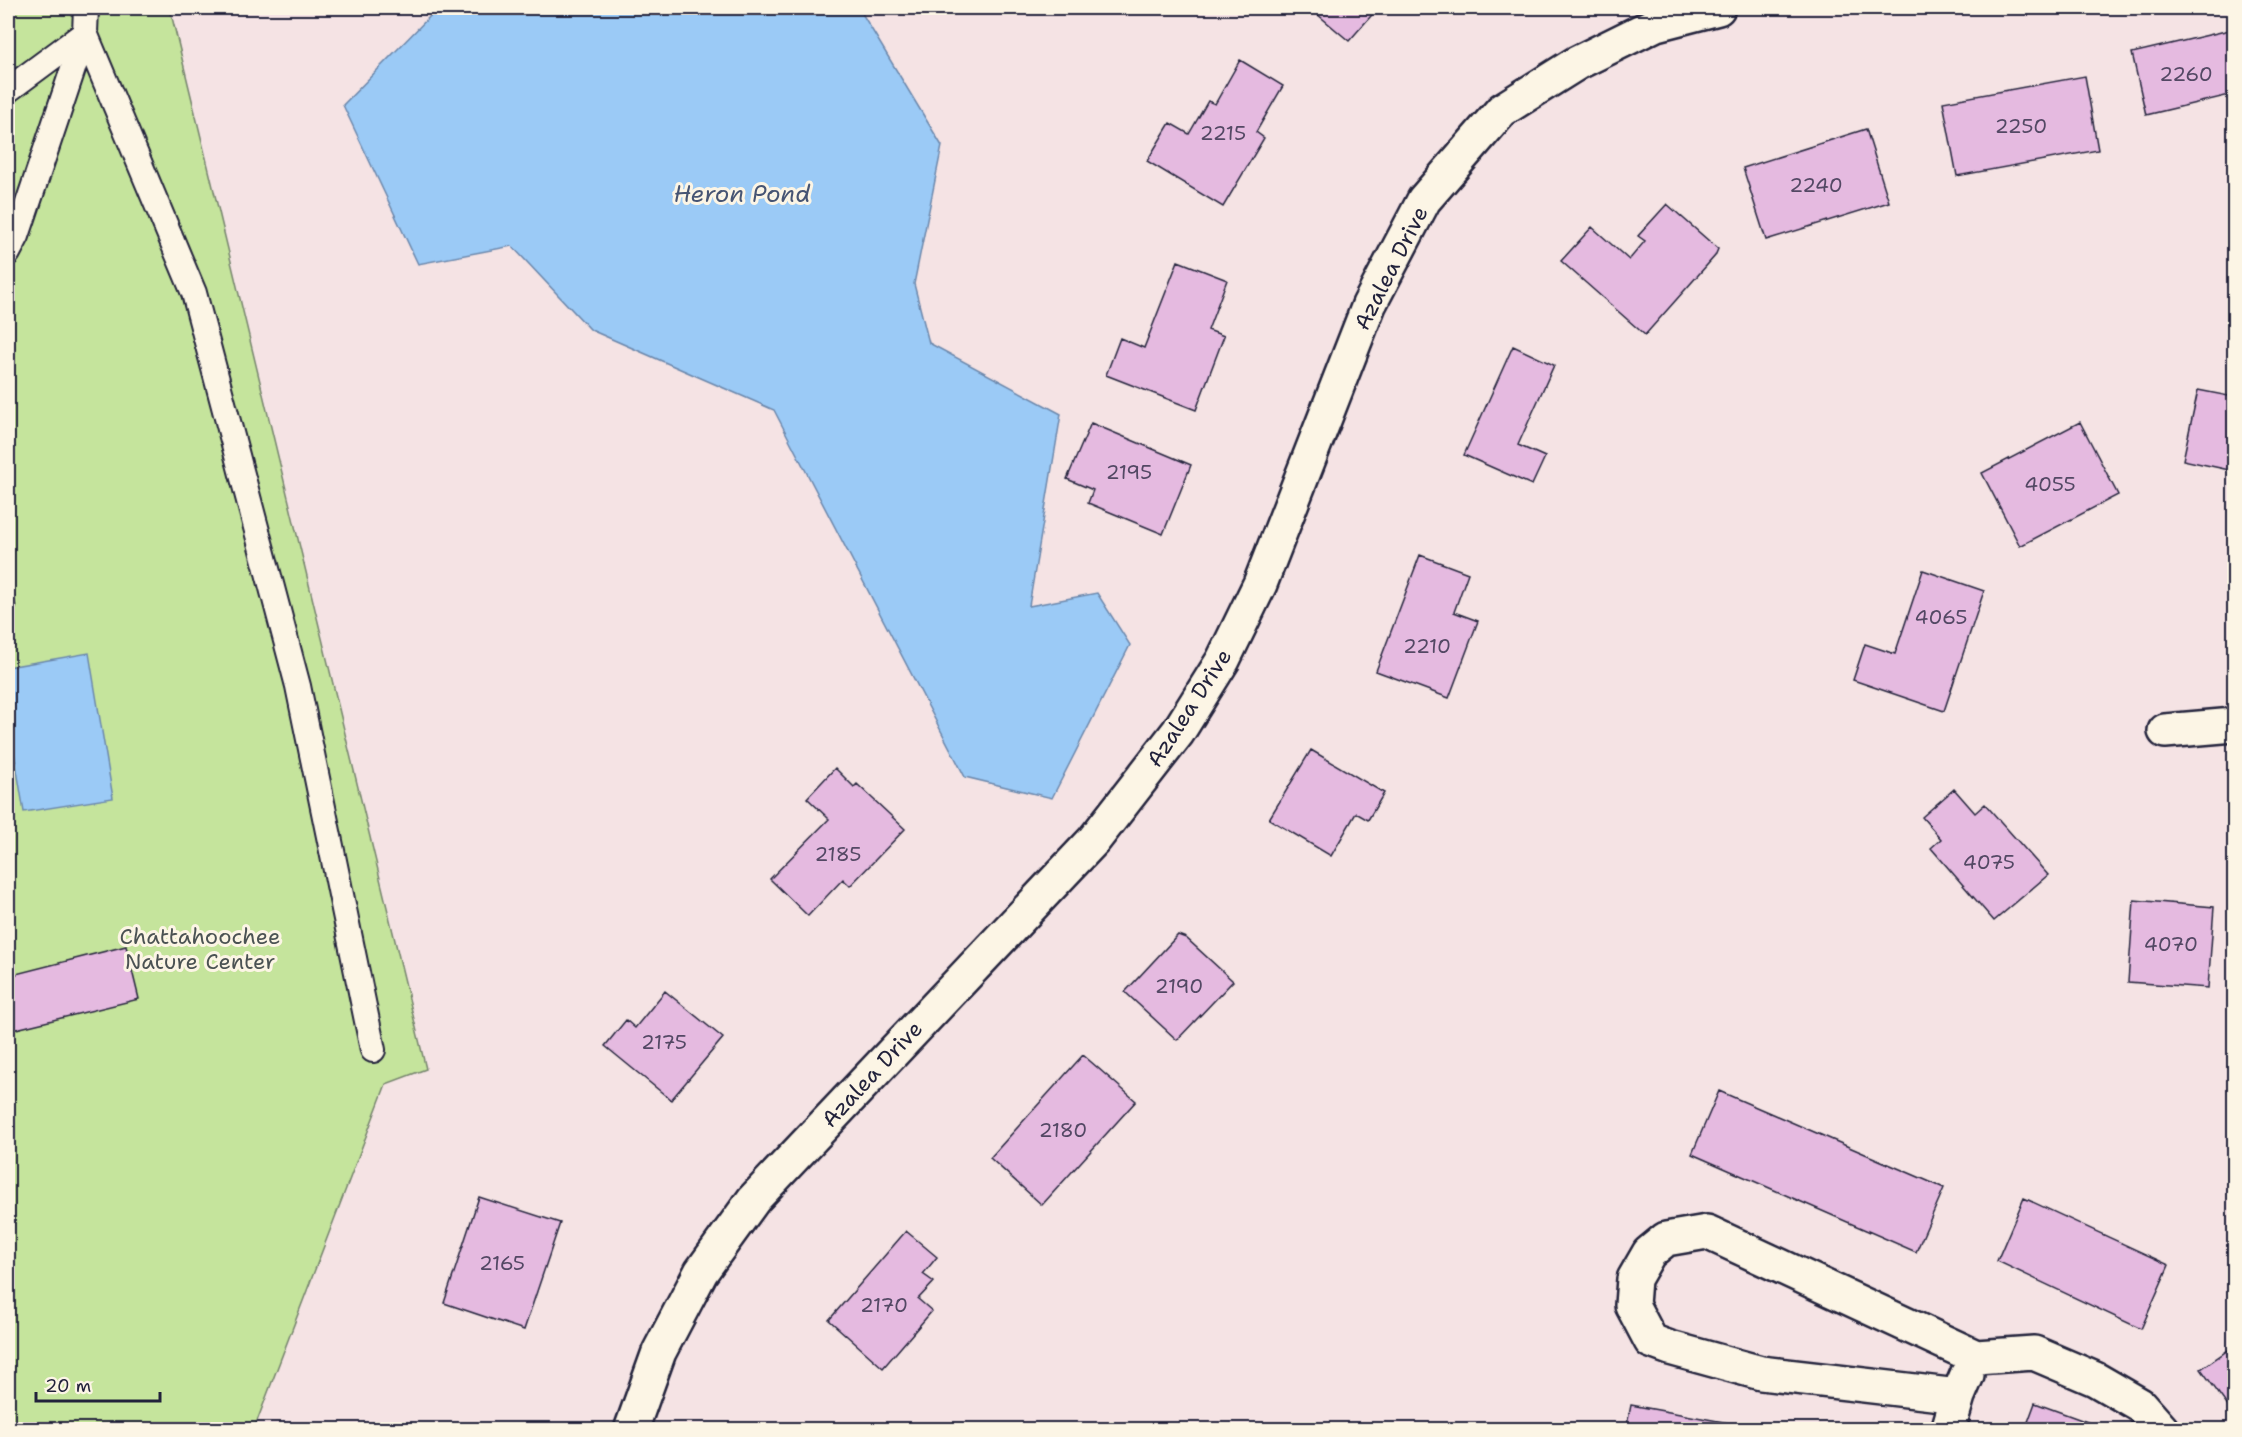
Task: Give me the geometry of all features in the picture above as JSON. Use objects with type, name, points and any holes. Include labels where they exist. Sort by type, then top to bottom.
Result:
[{"type":"street","name":"Azalea Drive","points":[[631,1430],[659,1352],[685,1302],[701,1272],[753,1199],[1094,840],[1178,732],[1223,660],[1260,584],[1369,305],[1424,200],[1502,110],[1576,63],[1656,24],[1718,8]]},
{"type":"street","points":[[2165,731],[2235,725]]},
{"type":"street","points":[[1958,1396],[1761,1374],[1670,1348],[1651,1341],[1632,1305],[1634,1279],[1649,1253],[1666,1239],[1707,1232],[1976,1357],[2034,1353],[2095,1379],[2140,1405],[2162,1430]]},
{"type":"street","points":[[1948,1430],[1958,1396],[1976,1357]]},
{"type":"lane","points":[[8,253],[17,236],[85,33],[86,8]]},
{"type":"lane","points":[[8,90],[85,33]]},
{"type":"lane","points":[[85,33],[194,293],[298,686],[372,1050]]},
{"type":"green space","name":"Chattahoochee Nature Center","points":[[8,8],[170,9],[426,1069],[386,1084],[254,1429],[8,1429]]},
{"type":"water","name":"Heron Pond","points":[[438,8],[862,8],[863,15],[942,146],[914,284],[929,343],[1061,414],[1029,606],[1097,593],[1130,645],[1052,798],[965,777],[774,410],[591,330],[512,246],[418,264],[343,105]]},
{"type":"water","points":[[89,653],[113,798],[24,812],[8,716],[8,667]]},
{"type":"building","points":[[1310,8],[1378,8],[1349,41]]},
{"type":"building","points":[[2234,29],[2234,94],[2146,115],[2132,53]]},
{"type":"building","points":[[1240,60],[1283,86],[1256,132],[1264,138],[1223,207],[1147,161],[1170,123],[1189,134],[1208,101],[1215,104]]},
{"type":"building","points":[[2085,76],[2098,150],[1957,176],[1943,102]]},
{"type":"building","points":[[1866,129],[1889,202],[1766,240],[1743,168]]},
{"type":"building","points":[[1667,204],[1718,249],[1715,256],[1645,335],[1561,261],[1592,227],[1629,260],[1645,241],[1638,236]]},
{"type":"building","points":[[1178,261],[1227,280],[1208,330],[1224,336],[1196,410],[1106,375],[1120,338],[1144,348]]},
{"type":"building","points":[[1513,346],[1554,365],[1518,445],[1545,457],[1532,485],[1464,455]]},
{"type":"building","points":[[2198,390],[2234,397],[2234,471],[2183,460]]},
{"type":"building","points":[[2080,422],[2118,495],[2020,546],[1982,473]]},
{"type":"building","points":[[1091,423],[1191,465],[1163,534],[1088,503],[1093,490],[1067,479]]},
{"type":"building","points":[[1420,555],[1468,573],[1454,612],[1478,621],[1449,698],[1376,671]]},
{"type":"building","points":[[8,566],[16,608],[8,610]]},
{"type":"building","points":[[1923,570],[1984,591],[1944,711],[1853,680],[1865,644],[1895,654]]},
{"type":"building","points":[[1311,750],[1384,793],[1368,820],[1356,813],[1331,856],[1269,819]]},
{"type":"building","points":[[835,768],[854,787],[857,784],[905,829],[850,886],[843,879],[808,916],[770,879],[829,819],[807,798]]},
{"type":"building","points":[[1954,789],[1975,813],[1985,804],[2048,875],[1994,921],[1931,848],[1941,839],[1922,817]]},
{"type":"building","points":[[2134,900],[2214,907],[2208,988],[2128,982]]},
{"type":"building","points":[[1178,935],[1186,938],[1233,981],[1177,1040],[1125,992]]},
{"type":"building","points":[[126,946],[139,999],[8,1031],[8,976]]},
{"type":"building","points":[[665,991],[723,1038],[671,1100],[605,1046],[626,1020],[635,1028]]},
{"type":"building","points":[[1083,1055],[1136,1101],[1042,1205],[990,1158]]},
{"type":"building","points":[[1719,1091],[1944,1188],[1916,1252],[1692,1154]]},
{"type":"building","points":[[479,1197],[560,1223],[524,1330],[444,1303]]},
{"type":"building","points":[[2024,1198],[2169,1265],[2141,1329],[1997,1261]]},
{"type":"building","points":[[906,1231],[937,1257],[923,1274],[934,1282],[918,1299],[932,1311],[883,1368],[829,1320]]},
{"type":"building","points":[[2234,1346],[2234,1415],[2201,1369]]},
{"type":"building","points":[[2035,1403],[2101,1427],[2100,1430],[2025,1430]]},
{"type":"building","points":[[1631,1405],[1767,1430],[1626,1430]]}]
